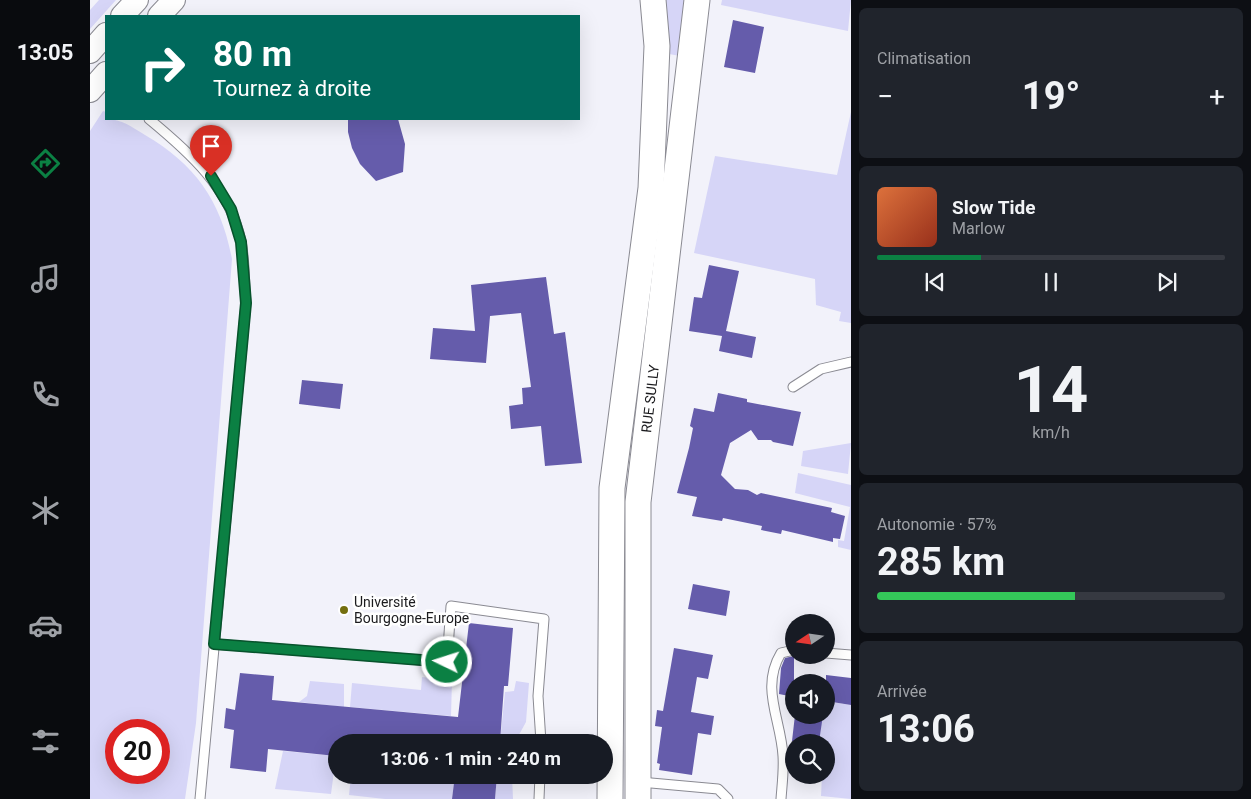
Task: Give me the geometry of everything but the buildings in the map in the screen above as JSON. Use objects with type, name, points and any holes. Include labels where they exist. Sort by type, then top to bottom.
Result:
[{"type":"main road","name":"RUE SULLY","points":[[610,799],[612,488],[651,188],[657,46],[653,0]]},
{"type":"main road","name":"RUE SULLY","points":[[638,790],[638,502],[697,0]]},
{"type":"street","points":[[123,15],[137,0]]},
{"type":"street","points":[[160,15],[174,0]]},
{"type":"street","points":[[90,52],[105,35]]},
{"type":"street","points":[[90,91],[105,75]]},
{"type":"lane","points":[[90,95],[105,91]]},
{"type":"lane","points":[[150,120],[211,176],[231,209],[241,242],[246,303],[200,799]]},
{"type":"lane","points":[[793,387],[821,369],[851,362]]},
{"type":"lane","points":[[214,644],[447,662],[451,606],[544,619],[538,696],[540,734]]},
{"type":"lane","points":[[781,799],[783,756],[779,727],[770,696],[775,662],[781,652],[785,651]]},
{"type":"lane","points":[[835,653],[851,655]]},
{"type":"lane","points":[[539,799],[540,784]]},
{"type":"lane","points":[[638,790],[718,789],[728,799]]},
{"type":"shaded area","points":[[99,0],[116,0],[90,29],[90,10]]},
{"type":"shaded area","points":[[666,0],[686,0],[680,56],[669,54]]},
{"type":"shaded area","points":[[722,0],[851,0],[848,31],[721,5]]},
{"type":"shaded area","points":[[103,111],[105,112],[105,120],[117,120],[131,126],[179,159],[192,172],[204,187],[221,219],[232,259],[196,723],[185,799],[90,799],[90,131]]},
{"type":"shaded area","points":[[851,112],[851,323],[839,321],[841,312],[816,305],[815,279],[694,253],[715,156],[837,175]]},
{"type":"shaded area","points":[[851,443],[848,474],[801,466],[803,451]]},
{"type":"shaded area","points":[[798,473],[851,485],[851,550],[838,547],[838,540],[844,541],[850,507],[795,493]]},
{"type":"shaded area","points":[[422,677],[452,681],[451,716],[350,707],[352,683],[421,690]]},
{"type":"shaded area","points":[[310,681],[344,684],[344,707],[299,702],[307,696]]},
{"type":"shaded area","points":[[516,681],[529,683],[526,722],[519,734],[501,734],[505,692],[514,691]]},
{"type":"shaded area","points":[[835,702],[851,705],[851,799],[821,796],[822,784],[835,784],[835,734],[820,734],[821,724],[835,724]]},
{"type":"shaded area","points":[[283,751],[328,755],[328,784],[332,784],[331,794],[275,789]]},
{"type":"shaded area","points":[[350,784],[454,784],[452,799],[385,799],[349,795]]},
{"type":"shaded area","points":[[496,784],[512,784],[513,799],[495,799]]},
{"type":"place","name":"Université Bourgogne-Europe","points":[[344,610]]},
{"type":"route","points":[[211,176],[231,209],[241,242],[246,303],[231,446],[214,644],[447,662]]}]
